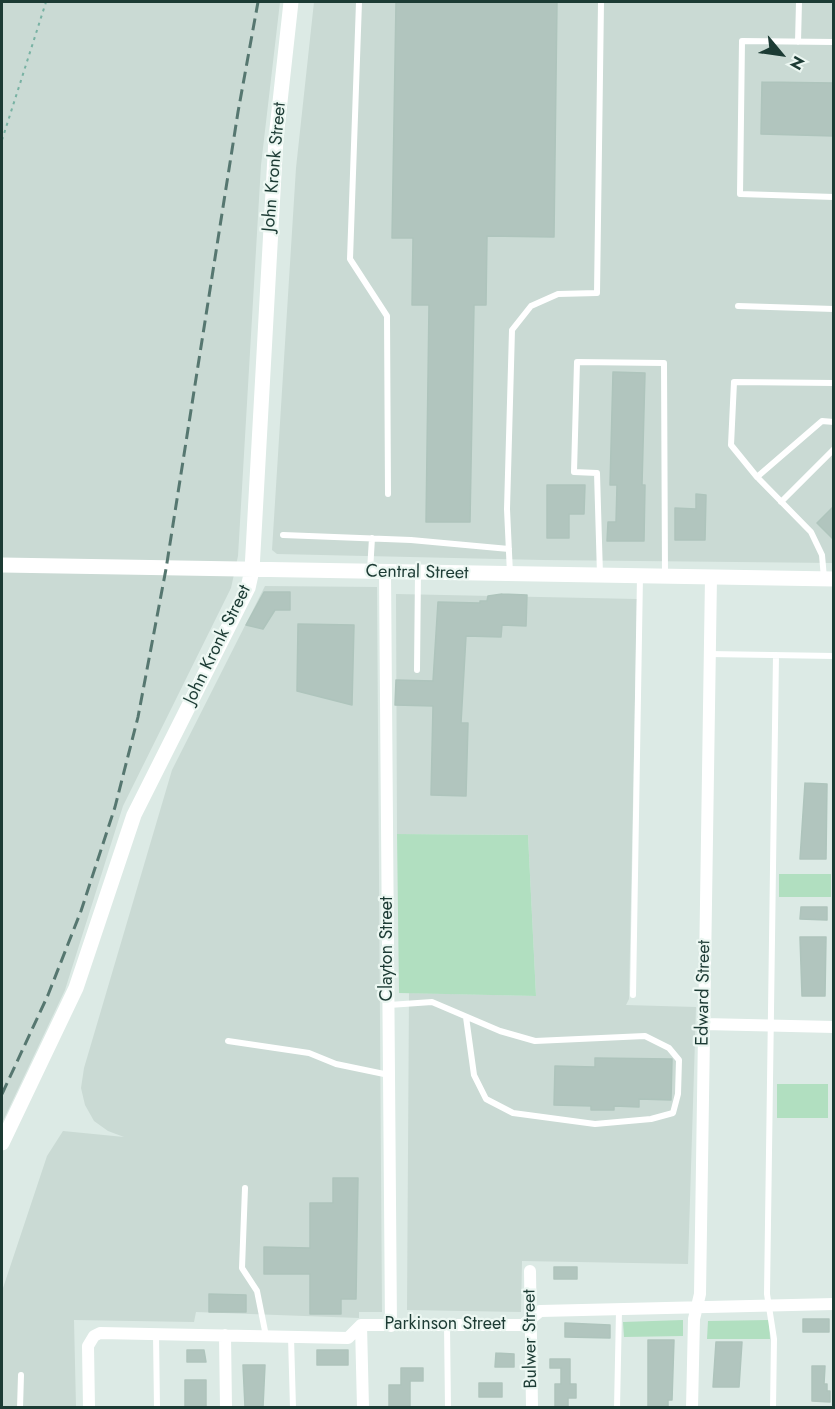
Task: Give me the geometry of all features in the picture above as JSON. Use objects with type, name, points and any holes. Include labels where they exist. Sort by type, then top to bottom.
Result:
[{"type":"street","name":"John Kronk Street","points":[[2,1143],[76,988],[134,816],[248,588],[252,570],[276,138],[291,2]]},
{"type":"street","name":"Central Street","points":[[2,564],[829,579]]},
{"type":"street","name":"Clayton Street","points":[[378,572],[388,1005],[391,1326]]},
{"type":"street","name":"Edward Street","points":[[692,1407],[694,1319],[700,1294],[711,577]]},
{"type":"street","points":[[704,1024],[834,1027]]},
{"type":"street","name":"Bulwer Street","points":[[530,1270],[531,1407]]},
{"type":"street","name":"Parkinson Street","points":[[89,1407],[88,1346],[94,1336],[100,1333],[348,1338],[361,1325],[523,1325],[540,1311],[618,1311],[834,1304]]},
{"type":"street","points":[[361,1325],[363,1407]]},
{"type":"street","points":[[225,1335],[226,1407]]},
{"type":"lane","points":[[359,2],[350,259],[387,316],[388,494]]},
{"type":"lane","points":[[510,574],[512,330],[531,306],[558,294],[597,293],[601,2]]},
{"type":"lane","points":[[798,42],[799,2]]},
{"type":"lane","points":[[834,42],[742,41],[740,194],[834,197]]},
{"type":"lane","points":[[738,306],[834,309]]},
{"type":"lane","points":[[600,576],[597,473],[574,472],[577,362],[664,363],[664,577]]},
{"type":"lane","points":[[829,579],[822,555],[811,532],[757,477],[731,445],[734,382],[834,383]]},
{"type":"lane","points":[[757,477],[822,422],[834,422]]},
{"type":"lane","points":[[781,502],[834,449]]},
{"type":"lane","points":[[283,535],[372,538],[509,549]]},
{"type":"lane","points":[[372,538],[378,572]]},
{"type":"lane","points":[[417,670],[418,573]]},
{"type":"lane","points":[[633,995],[640,576]]},
{"type":"lane","points":[[709,654],[834,656]]},
{"type":"lane","points":[[773,1407],[774,1339],[768,1307],[776,655]]},
{"type":"lane","points":[[388,1005],[432,1002],[500,1031],[535,1041],[645,1036],[669,1048],[679,1060],[678,1094],[673,1113],[651,1119],[595,1124],[513,1113],[486,1100],[474,1075],[466,1017]]},
{"type":"lane","points":[[228,1041],[309,1053],[336,1064],[389,1075]]},
{"type":"lane","points":[[245,1188],[242,1268],[257,1291],[266,1336]]},
{"type":"lane","points":[[617,1407],[618,1311]]},
{"type":"lane","points":[[447,1325],[448,1407]]},
{"type":"lane","points":[[156,1334],[157,1407]]},
{"type":"lane","points":[[291,1337],[293,1407]]},
{"type":"lane","points":[[20,1407],[21,1376]]},
{"type":"path","points":[[2,140],[46,2]]},
{"type":"shaded area","points":[[2,2],[280,2],[261,165],[238,556],[231,588],[123,806],[65,990],[2,1123]]},
{"type":"shaded area","points":[[314,2],[833,2],[833,563],[277,554],[272,550],[296,168]]},
{"type":"shaded area","points":[[265,586],[377,587],[382,1312],[359,1312],[359,1318],[196,1312],[194,1322],[74,1320],[76,1407],[2,1408],[3,1288],[47,1156],[63,1131],[124,1137],[108,1131],[94,1121],[85,1105],[81,1088],[84,1068],[172,770]]},
{"type":"shaded area","points":[[396,594],[637,599],[629,999],[626,1005],[696,1007],[688,1264],[522,1261],[521,1312],[407,1310],[409,993],[536,996],[528,835],[397,834]]},
{"type":"green space","points":[[397,834],[528,835],[536,996],[399,993]]},
{"type":"green space","points":[[779,874],[831,874],[831,897],[779,897]]},
{"type":"green space","points":[[777,1084],[828,1084],[828,1118],[777,1118]]},
{"type":"green space","points":[[683,1320],[683,1336],[624,1337],[623,1322]]},
{"type":"green space","points":[[769,1320],[770,1339],[707,1339],[708,1321]]},
{"type":"building","points":[[396,2],[557,2],[554,237],[487,236],[486,305],[474,305],[470,522],[426,522],[429,305],[412,305],[413,238],[392,238]]},
{"type":"building","points":[[762,82],[834,83],[834,136],[761,134]]},
{"type":"building","points":[[613,372],[645,373],[642,485],[645,485],[644,541],[607,541],[608,522],[616,522],[617,485],[610,485]]},
{"type":"building","points":[[547,485],[585,485],[584,514],[569,514],[569,538],[547,538]]},
{"type":"building","points":[[696,494],[706,495],[705,540],[675,540],[675,508],[696,509]]},
{"type":"building","points":[[834,506],[834,540],[817,523]]},
{"type":"building","points":[[264,592],[290,592],[290,610],[275,610],[263,629],[246,625]]},
{"type":"building","points":[[527,595],[526,626],[502,625],[501,637],[466,636],[461,723],[468,723],[466,796],[431,795],[433,706],[395,705],[396,680],[433,681],[438,602],[480,603],[480,601],[487,601],[488,596]]},
{"type":"building","points":[[298,624],[354,625],[352,705],[297,691]]},
{"type":"building","points":[[805,783],[827,784],[826,859],[800,859]]},
{"type":"building","points":[[801,907],[827,907],[827,920],[800,919]]},
{"type":"building","points":[[800,937],[826,937],[825,996],[802,996]]},
{"type":"building","points":[[595,1058],[672,1059],[671,1100],[639,1099],[639,1107],[614,1106],[614,1110],[591,1110],[591,1106],[554,1105],[555,1066],[595,1067]]},
{"type":"building","points":[[333,1178],[358,1178],[356,1299],[341,1299],[341,1314],[310,1314],[310,1274],[264,1274],[264,1247],[310,1248],[310,1203],[333,1203]]},
{"type":"building","points":[[554,1267],[577,1267],[577,1279],[554,1279]]},
{"type":"building","points":[[209,1294],[246,1295],[246,1312],[209,1312]]},
{"type":"building","points":[[803,1319],[829,1319],[829,1332],[803,1332]]},
{"type":"building","points":[[565,1323],[610,1325],[610,1338],[565,1337]]},
{"type":"building","points":[[648,1340],[674,1340],[672,1400],[668,1400],[668,1407],[648,1407]]},
{"type":"building","points":[[716,1342],[742,1342],[739,1387],[713,1387]]},
{"type":"building","points":[[187,1350],[204,1350],[206,1362],[187,1362]]},
{"type":"building","points":[[317,1350],[348,1350],[348,1365],[317,1365]]},
{"type":"building","points":[[496,1353],[514,1354],[514,1367],[495,1367]]},
{"type":"building","points":[[550,1359],[570,1359],[570,1384],[576,1384],[576,1398],[568,1398],[568,1407],[555,1407],[555,1384],[561,1384],[561,1368],[550,1368]]},
{"type":"building","points":[[243,1365],[265,1365],[263,1407],[245,1407]]},
{"type":"building","points":[[812,1366],[825,1366],[824,1384],[827,1384],[827,1391],[830,1391],[830,1402],[812,1401]]},
{"type":"building","points":[[401,1368],[423,1368],[423,1381],[410,1381],[410,1407],[389,1407],[389,1385],[401,1385]]},
{"type":"building","points":[[185,1380],[206,1380],[206,1407],[185,1407]]},
{"type":"building","points":[[479,1383],[502,1383],[502,1397],[479,1397]]},
{"type":"railway","points":[[2,1094],[48,995],[81,911],[115,807],[138,717],[166,569],[238,112],[258,2]]}]
